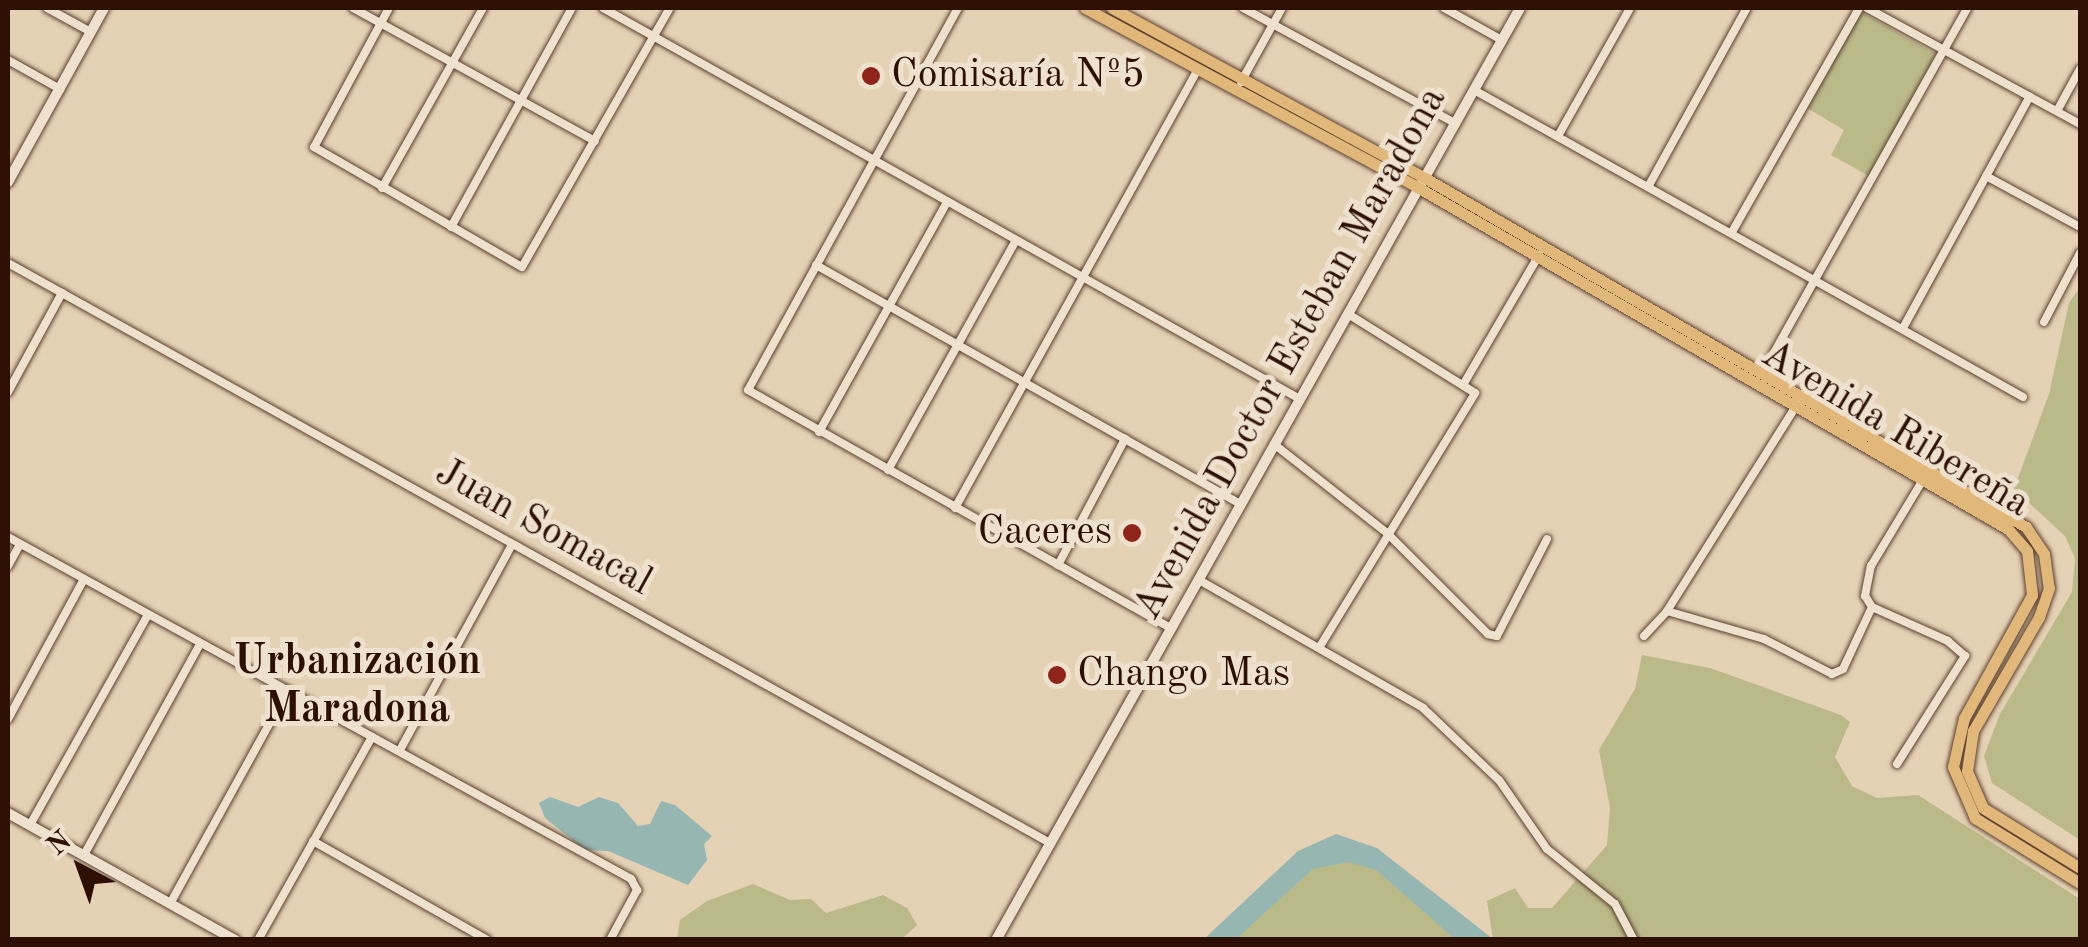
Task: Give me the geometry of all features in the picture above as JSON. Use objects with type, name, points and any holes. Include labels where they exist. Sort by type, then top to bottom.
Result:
[{"type":"main road","points":[[8,182],[11,170],[104,8]]},
{"type":"main road","points":[[1085,8],[1198,68],[1239,84]]},
{"type":"main road","points":[[1112,8],[1239,84]]},
{"type":"main road","name":"Avenida Doctor Esteban Maradona","points":[[996,940],[1520,8]]},
{"type":"main road","name":"Avenida Ribereña","points":[[1239,84],[1422,182],[1928,473],[2012,515],[2044,554],[2044,606],[1972,731],[1967,771],[1983,808],[2080,868]]},
{"type":"main road","name":"Avenida Ribereña","points":[[1928,473],[2008,528],[2032,567],[2028,608],[1954,746],[1957,787],[1986,827],[2080,883]]},
{"type":"main road","points":[[8,813],[236,940]]},
{"type":"street","points":[[47,8],[91,32]]},
{"type":"street","points":[[353,8],[594,141]]},
{"type":"street","points":[[389,8],[313,142],[382,188],[525,266],[670,8]]},
{"type":"street","points":[[382,188],[483,8]]},
{"type":"street","points":[[451,227],[572,8]]},
{"type":"street","points":[[603,8],[1300,399]]},
{"type":"street","points":[[958,8],[748,390],[1172,628]]},
{"type":"street","points":[[1243,8],[1455,123]]},
{"type":"street","points":[[1239,84],[1282,8]]},
{"type":"street","points":[[1444,8],[1502,40]]},
{"type":"street","points":[[1558,136],[1630,8]]},
{"type":"street","points":[[1648,186],[1747,8]]},
{"type":"street","points":[[1732,232],[1859,8]]},
{"type":"street","points":[[1867,8],[2080,124]]},
{"type":"street","points":[[1761,377],[1967,8]]},
{"type":"street","points":[[8,60],[60,89]]},
{"type":"street","points":[[955,508],[1198,68]]},
{"type":"street","points":[[2057,111],[2080,69]]},
{"type":"street","points":[[1474,90],[2023,397]]},
{"type":"street","points":[[1902,328],[2030,96]]},
{"type":"street","points":[[1986,176],[2080,227]]},
{"type":"street","points":[[820,432],[947,202]]},
{"type":"street","points":[[888,470],[1016,240]]},
{"type":"street","points":[[1463,384],[1542,251]]},
{"type":"street","points":[[2044,322],[2080,253]]},
{"type":"street","name":"Juan Somacal","points":[[8,263],[1050,843]]},
{"type":"street","points":[[816,265],[1242,504]]},
{"type":"street","points":[[8,392],[62,292]]},
{"type":"street","points":[[1320,648],[1386,532],[1475,393],[1348,314]]},
{"type":"street","points":[[1644,636],[1667,611],[1800,399]]},
{"type":"street","points":[[1058,565],[1125,439]]},
{"type":"street","points":[[1274,444],[1386,532],[1488,634],[1498,636],[1547,539]]},
{"type":"street","points":[[1896,764],[1965,656],[1948,641],[1872,607],[1865,596],[1871,566],[1928,473]]},
{"type":"street","points":[[8,537],[631,879],[637,890],[610,940]]},
{"type":"street","points":[[8,566],[20,544]]},
{"type":"street","points":[[400,750],[512,545]]},
{"type":"street","points":[[8,719],[84,579]]},
{"type":"street","points":[[1199,580],[1423,708],[1499,780],[1546,849],[1615,904],[1634,940]]},
{"type":"street","points":[[1667,611],[1764,639],[1832,674],[1843,670],[1872,607]]},
{"type":"street","points":[[30,825],[148,614]]},
{"type":"street","points":[[84,855],[200,644]]},
{"type":"street","points":[[170,902],[288,690]]},
{"type":"street","points":[[258,940],[372,737]]},
{"type":"street","points":[[313,841],[487,940]]},
{"type":"green space","points":[[1861,12],[1936,54],[1869,176],[1831,155],[1844,130],[1807,108]]},
{"type":"green space","points":[[2080,287],[2080,840],[1992,783],[1984,756],[2000,714],[2072,592],[2075,558],[2065,536],[2014,489],[2049,394],[2069,303]]},
{"type":"green space","points":[[1642,655],[1710,668],[1841,715],[1850,722],[1835,757],[1852,786],[1877,798],[1918,795],[2080,899],[2080,939],[1493,939],[1487,901],[1515,888],[1528,908],[1552,908],[1607,845],[1610,808],[1599,750],[1635,689]]},
{"type":"green space","points":[[1360,856],[1466,940],[1230,940],[1298,870]]},
{"type":"green space","points":[[753,884],[790,900],[811,899],[826,913],[883,895],[907,908],[917,925],[902,939],[677,939],[680,920],[707,901]]},
{"type":"water","points":[[550,797],[578,807],[599,797],[618,803],[638,826],[650,824],[661,801],[675,805],[712,836],[704,844],[707,860],[688,885],[608,851],[585,850],[545,818],[539,803]]},
{"type":"water","points":[[1336,834],[1377,848],[1493,939],[1455,939],[1376,870],[1349,862],[1313,869],[1236,939],[1204,939],[1298,851]]},
{"type":"place","name":"Comisaría Nº5","points":[[871,76]]},
{"type":"place","name":"Caceres","points":[[1132,533]]},
{"type":"place","name":"Chango Mas","points":[[1057,675]]},
{"type":"district","name":"Urbanización Maradona","points":[[357,686]]}]
